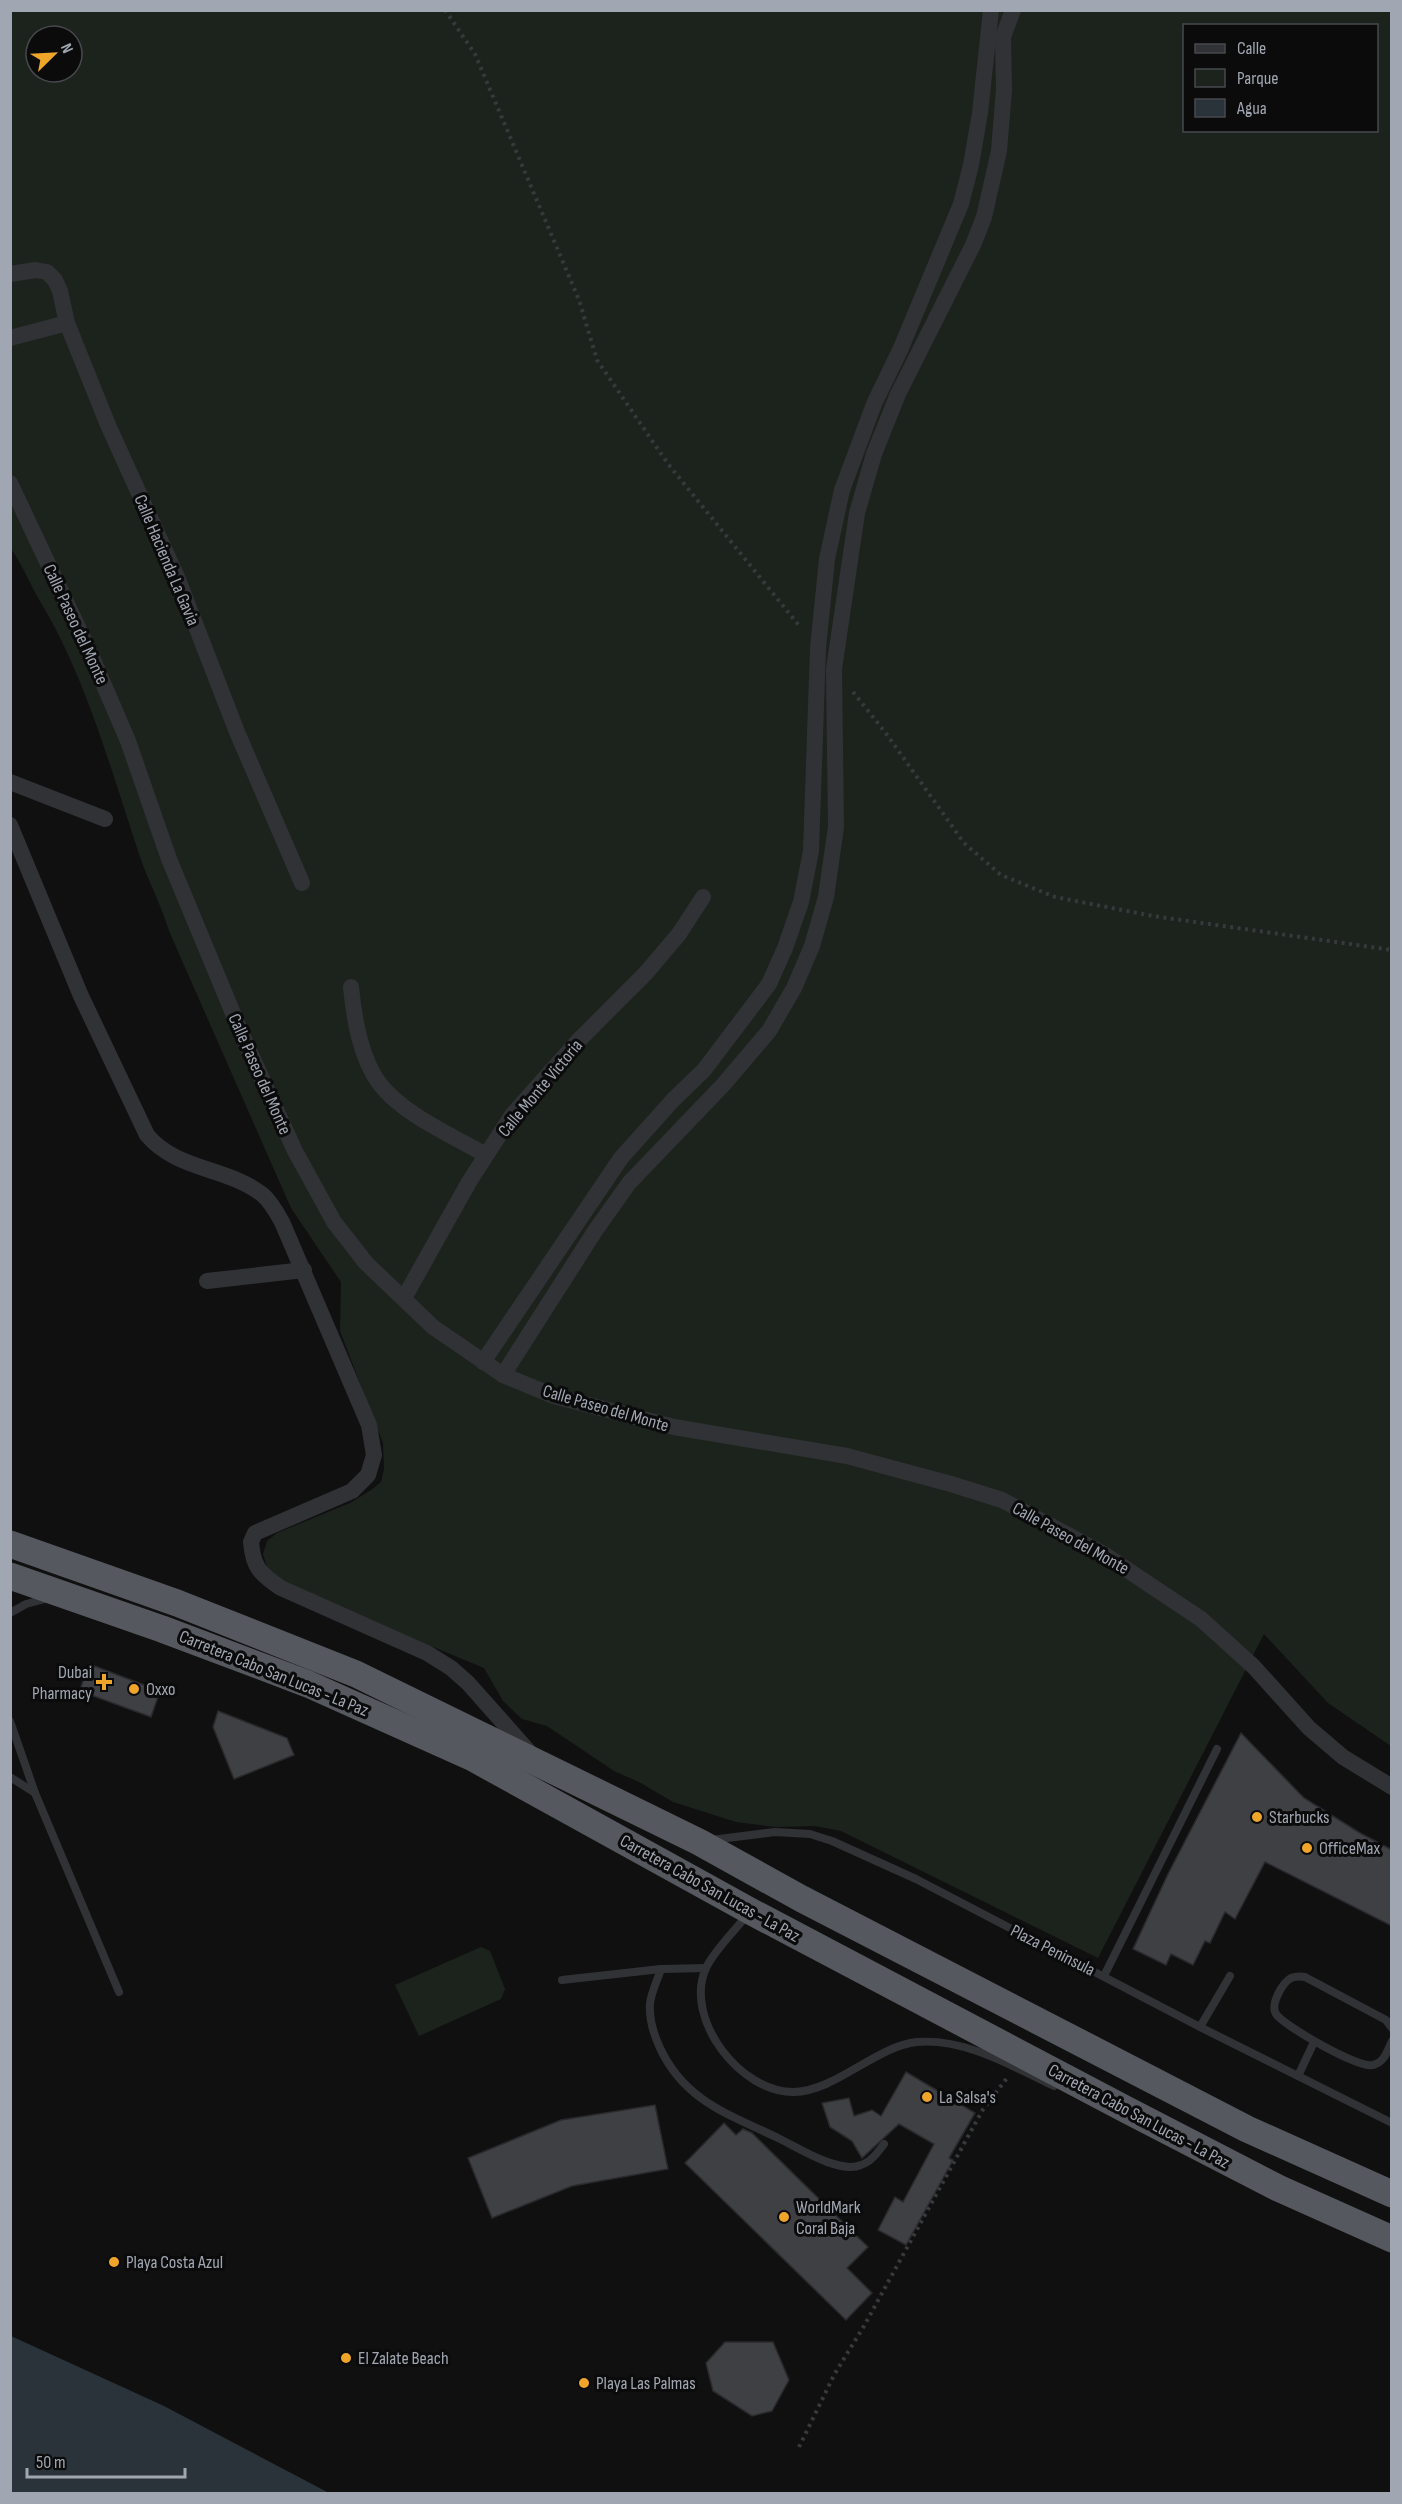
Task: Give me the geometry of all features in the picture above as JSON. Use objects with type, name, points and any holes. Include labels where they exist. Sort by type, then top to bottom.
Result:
[{"type":"highway","points":[[10,1525],[56,1542],[177,1603]]},
{"type":"highway","name":"Carretera Cabo San Lucas - La Paz","points":[[10,1544],[177,1603],[356,1674],[699,1842],[802,1899],[1169,2090],[1315,2161],[1392,2194]]},
{"type":"highway","name":"Carretera Cabo San Lucas - La Paz","points":[[10,1576],[308,1684],[405,1726],[483,1764],[750,1911],[1127,2110],[1278,2188],[1392,2238]]},
{"type":"street","points":[[483,1362],[621,1158],[673,1100],[704,1070],[769,984],[785,948],[801,902],[811,851],[818,648],[826,559],[842,490],[874,404],[901,348],[961,204],[971,165],[980,113],[991,10]]},
{"type":"street","points":[[503,1375],[595,1231],[629,1183],[723,1085],[769,1031],[794,988],[812,946],[824,907],[836,827],[834,669],[856,513],[874,454],[898,394],[973,245],[984,217],[999,151],[1004,90],[1003,37],[1013,10]]},
{"type":"street","points":[[961,204],[984,217]]},
{"type":"street","name":"Calle Hacienda La Gavia","points":[[10,274],[36,270],[47,272],[55,279],[67,323],[108,425],[177,577],[237,732],[302,884]]},
{"type":"street","points":[[10,338],[67,323]]},
{"type":"street","name":"Calle Paseo del Monte","points":[[10,483],[91,655],[128,741],[169,859],[242,1035],[295,1151],[334,1222],[366,1263],[433,1327],[503,1375],[554,1396],[674,1427],[848,1456],[1002,1500],[1102,1553],[1202,1619],[1254,1667],[1309,1728],[1343,1757],[1392,1786]]},
{"type":"street","points":[[10,782],[105,819]]},
{"type":"street","points":[[10,825],[81,996],[147,1135],[171,1156],[248,1184],[266,1197],[282,1222],[304,1270],[369,1425],[374,1455],[369,1475],[352,1491],[255,1533],[250,1542],[256,1567],[281,1588],[427,1653],[451,1668],[468,1683],[540,1764]]},
{"type":"street","name":"Calle Monte Victoria","points":[[404,1298],[469,1182],[512,1115],[577,1042],[645,974],[679,934],[703,897]]},
{"type":"street","points":[[351,987],[354,1018],[379,1083],[395,1100],[414,1113],[486,1155]]},
{"type":"street","points":[[704,1070],[723,1085]]},
{"type":"street","points":[[207,1281],[304,1270]]},
{"type":"lane","points":[[10,1613],[26,1604],[64,1595]]},
{"type":"lane","points":[[10,1721],[35,1793],[119,1992]]},
{"type":"lane","points":[[1104,1976],[1217,1749]]},
{"type":"lane","points":[[10,1777],[35,1793]]},
{"type":"lane","name":"Plaza Peninsula","points":[[699,1842],[775,1832],[810,1834],[832,1841],[916,1879],[1200,2027],[1392,2123]]},
{"type":"lane","points":[[750,1911],[706,1968],[700,1992],[707,2027],[718,2046],[735,2065],[754,2079],[775,2088],[795,2092],[824,2084],[890,2050],[915,2042],[966,2047],[1066,2092]]},
{"type":"lane","points":[[562,1980],[661,1969],[706,1968]]},
{"type":"lane","points":[[661,1969],[650,2003],[654,2035],[667,2063],[686,2086],[705,2103],[813,2156],[841,2166],[860,2166],[873,2158],[885,2144]]},
{"type":"lane","points":[[1200,2027],[1230,1976]]},
{"type":"lane","points":[[1392,2028],[1386,2020],[1305,1977],[1292,1978],[1287,1982],[1274,2004],[1274,2010],[1280,2019],[1314,2042],[1368,2066],[1384,2058],[1392,2041]]},
{"type":"lane","points":[[1298,2076],[1314,2042]]},
{"type":"lane","points":[[1086,2099],[1127,2110]]},
{"type":"path","points":[[799,2447],[834,2375],[864,2326],[982,2111],[1014,2067]]},
{"type":"green space","points":[[11,11],[1391,11],[1391,1746],[1328,1703],[1264,1634],[1098,1958],[841,1831],[815,1826],[775,1827],[736,1822],[673,1802],[639,1782],[614,1771],[547,1726],[522,1719],[503,1701],[484,1668],[344,1610],[281,1588],[267,1567],[263,1554],[267,1541],[277,1533],[350,1503],[381,1482],[384,1469],[383,1443],[340,1331],[341,1282],[291,1208],[146,874],[96,722],[70,658],[11,549]]},
{"type":"green space","points":[[481,1947],[490,1951],[505,1989],[501,1999],[419,2036],[395,1985]]},
{"type":"water","points":[[11,2336],[164,2406],[329,2493],[11,2493]]},
{"type":"building","points":[[89,1664],[160,1691],[151,1717],[85,1693],[81,1687]]},
{"type":"building","points":[[218,1711],[287,1738],[294,1755],[234,1779],[213,1727]]},
{"type":"building","points":[[1241,1733],[1304,1798],[1392,1850],[1392,1926],[1265,1862],[1235,1919],[1225,1912],[1210,1943],[1205,1941],[1193,1965],[1171,1954],[1166,1965],[1133,1949],[1168,1874]]},
{"type":"building","points":[[906,2072],[975,2113],[949,2158],[953,2160],[906,2245],[878,2230],[895,2197],[903,2202],[934,2144],[899,2124],[862,2158],[852,2141],[830,2127],[822,2103],[849,2098],[854,2116],[872,2110],[881,2116]]},
{"type":"building","points":[[655,2105],[668,2169],[572,2186],[492,2218],[468,2158],[561,2120]]},
{"type":"building","points":[[724,2123],[736,2135],[743,2129],[752,2133],[868,2247],[847,2268],[872,2293],[846,2320],[685,2163]]},
{"type":"building","points":[[725,2342],[773,2342],[789,2380],[772,2411],[752,2416],[713,2391],[706,2363]]},
{"type":"place","name":"Dubai Pharmacy","points":[[104,1682]]},
{"type":"place","name":"Oxxo","points":[[134,1689]]},
{"type":"place","name":"Starbucks","points":[[1257,1817]]},
{"type":"place","name":"OfficeMax","points":[[1307,1848]]},
{"type":"place","name":"La Salsa's","points":[[927,2097]]},
{"type":"place","name":"WorldMark Coral Baja","points":[[784,2217]]},
{"type":"place","name":"Playa Costa Azul","points":[[114,2262]]},
{"type":"place","name":"El Zalate Beach","points":[[346,2358]]},
{"type":"place","name":"Playa Las Palmas","points":[[584,2383]]}]
